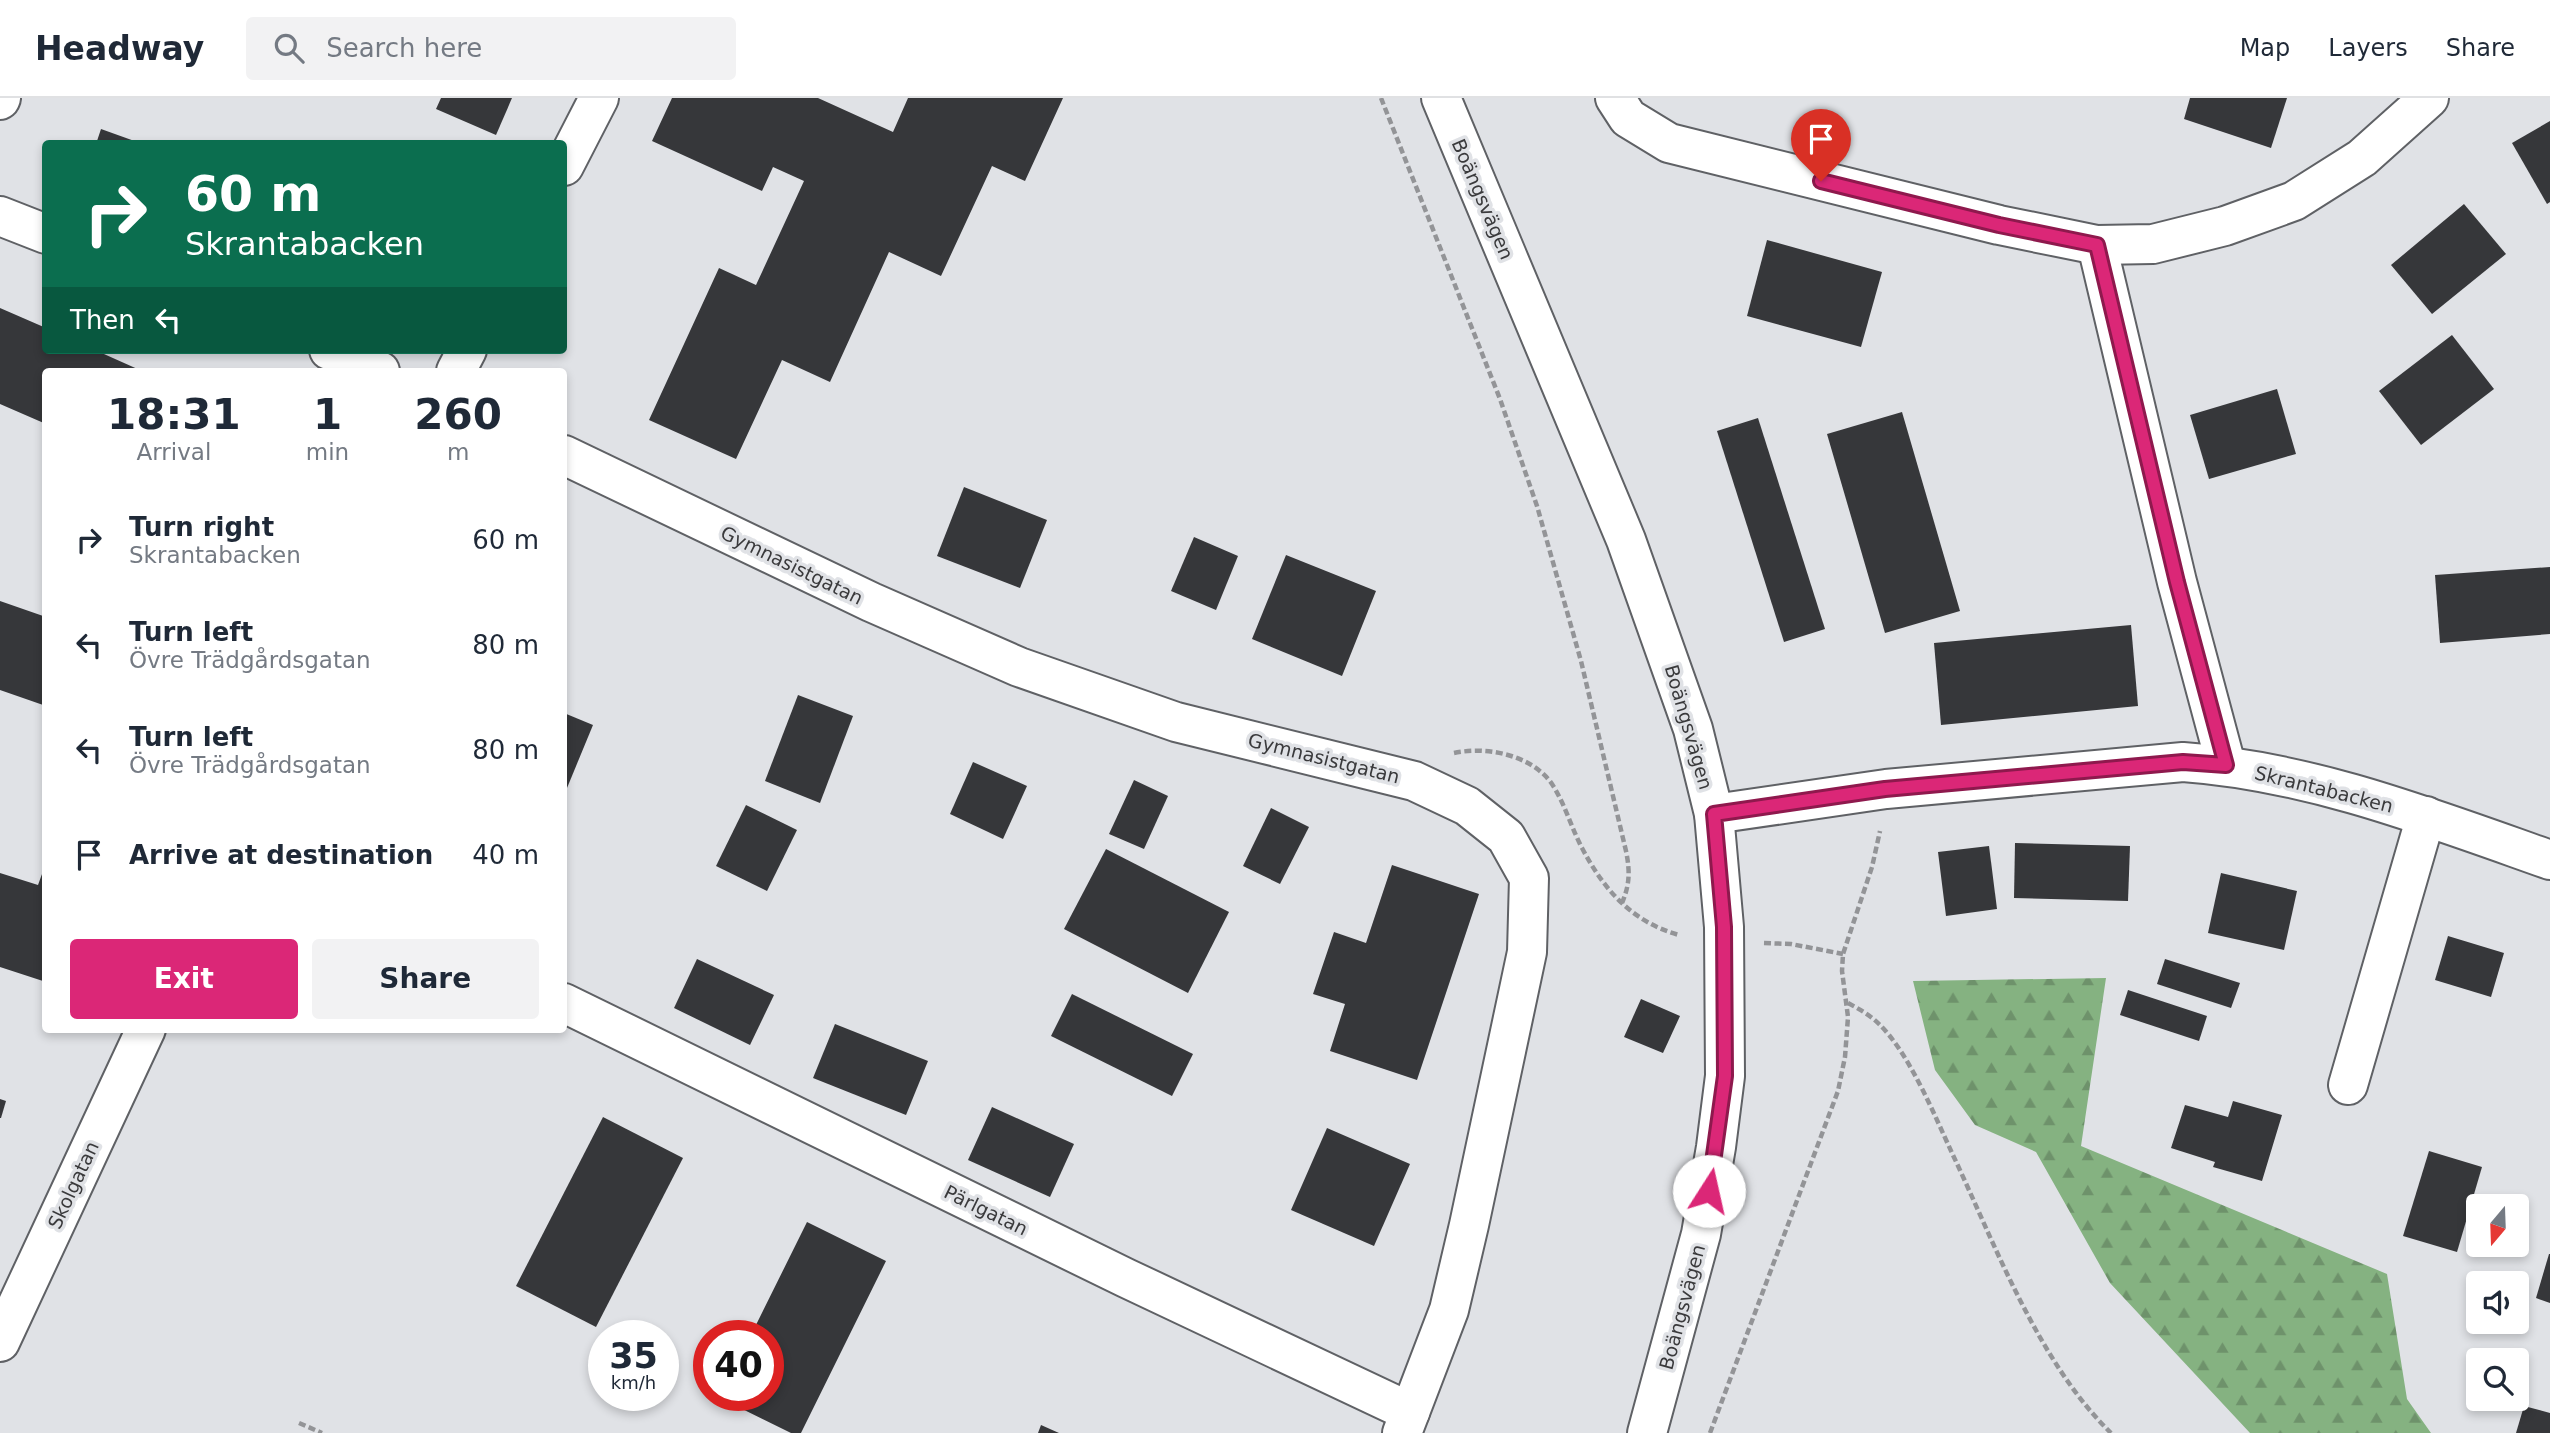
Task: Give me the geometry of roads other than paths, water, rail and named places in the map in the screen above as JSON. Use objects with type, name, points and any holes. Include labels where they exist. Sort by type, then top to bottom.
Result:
[{"type":"street","points":[[567,160],[600,98]]},
{"type":"street","name":"Boängsvägen","points":[[1441,98],[1626,540],[1693,729],[1714,814],[1724,927],[1725,1076],[1701,1234],[1647,1433]]},
{"type":"street","points":[[1615,98],[1629,118],[1669,143],[1999,225],[2097,245],[2153,244],[2225,226],[2294,201],[2362,158],[2429,98]]},
{"type":"street","points":[[0,216],[42,232]]},
{"type":"street","points":[[2097,245],[2177,582],[2226,765]]},
{"type":"street","points":[[339,354],[373,368]]},
{"type":"street","name":"Gymnasistgatan","points":[[567,456],[871,602],[1019,667],[1176,722],[1414,780],[1467,806],[1506,837],[1529,878],[1527,953],[1449,1310],[1406,1423]]},
{"type":"street","name":"Skrantabacken","points":[[1714,814],[1885,789],[2183,762],[2226,765],[2375,799],[2550,860]]},
{"type":"street","points":[[2348,1086],[2426,816]]},
{"type":"street","name":"Pärlgatan","points":[[567,1004],[1126,1278],[1406,1423]]},
{"type":"street","name":"Skolgatan","points":[[0,1342],[144,1033]]}]
